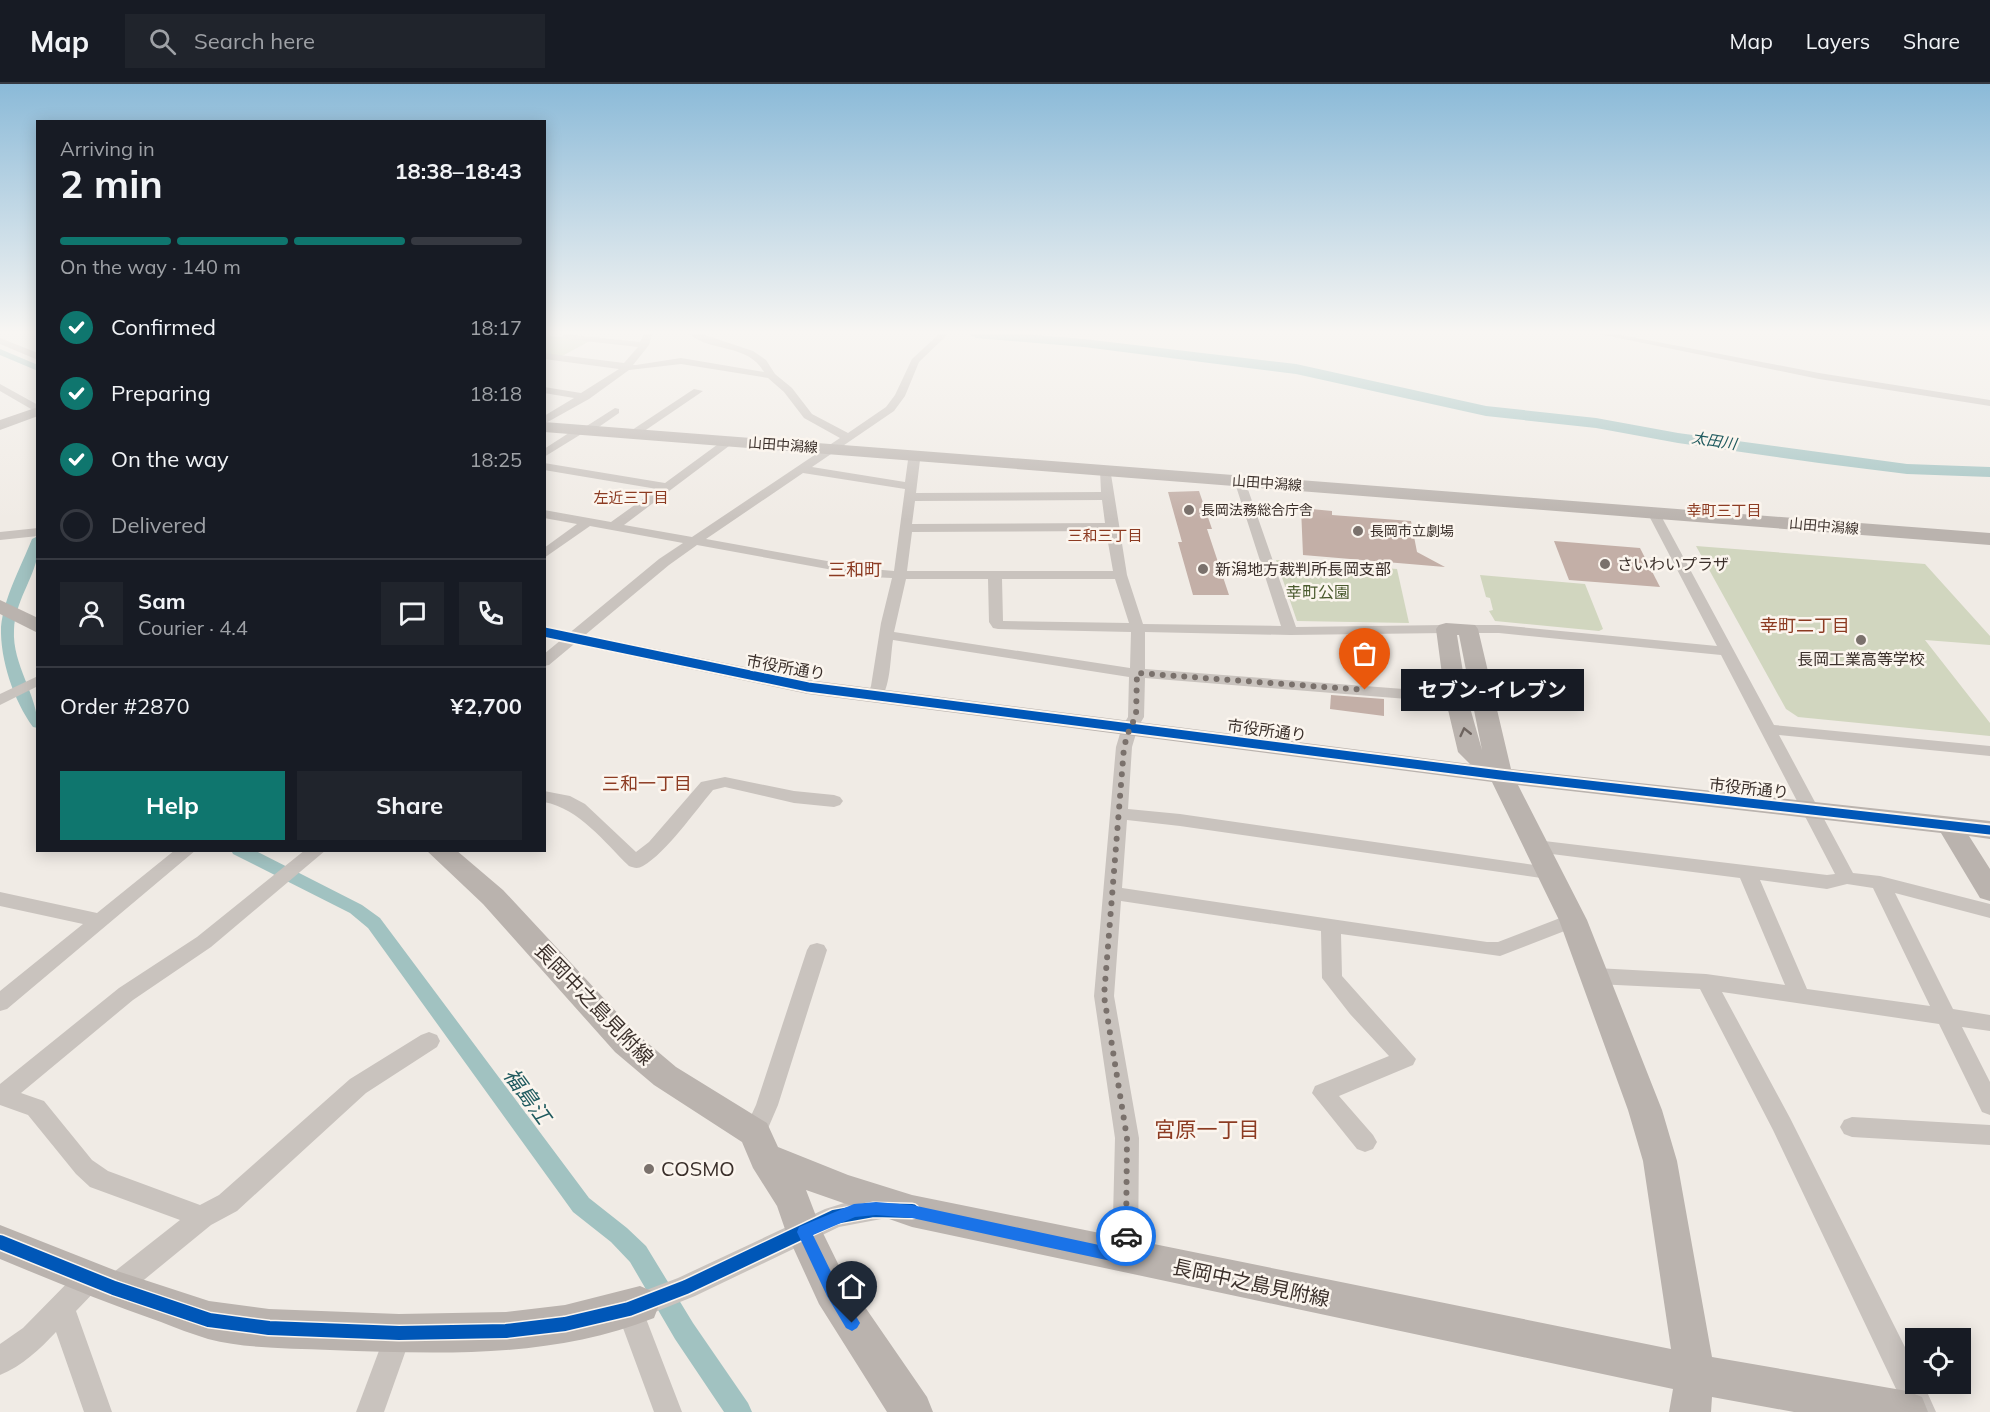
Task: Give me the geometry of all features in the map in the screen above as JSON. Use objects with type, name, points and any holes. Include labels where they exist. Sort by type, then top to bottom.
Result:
[{"type":"street","points":[[14,396],[36,410]]},
{"type":"street","points":[[579,396],[585,397]]},
{"type":"street","points":[[633,434],[690,396]]},
{"type":"street","points":[[792,396],[808,416],[848,437]]},
{"type":"street","points":[[546,660],[664,562],[894,405],[900,396]]},
{"type":"street","points":[[1941,396],[1990,404]]},
{"type":"street","points":[[546,420],[585,397]]},
{"type":"street","points":[[546,453],[615,411]]},
{"type":"street","points":[[0,425],[36,412]]},
{"type":"street","name":"山田中潟線","points":[[546,428],[831,448],[1990,539]]},
{"type":"street","points":[[614,526],[729,441]]},
{"type":"street","points":[[875,696],[879,686],[886,635],[900,576],[917,455]]},
{"type":"street","points":[[546,466],[667,487]]},
{"type":"street","points":[[800,469],[911,491],[1107,496]]},
{"type":"street","points":[[1106,470],[1107,496],[1120,575],[1138,629],[1136,717],[1130,727],[1124,747],[1104,996],[1127,1138],[1125,1257]]},
{"type":"street","points":[[1240,480],[1290,631]]},
{"type":"street","points":[[1653,512],[1847,878]]},
{"type":"street","points":[[546,514],[694,542],[900,576],[1120,575]]},
{"type":"street","points":[[546,553],[588,522]]},
{"type":"street","points":[[907,528],[1112,527]]},
{"type":"street","points":[[0,536],[33,533]]},
{"type":"street","points":[[995,576],[996,622],[998,625],[1290,631],[1499,629],[1726,651]]},
{"type":"street","points":[[2,608],[32,624]]},
{"type":"street","points":[[1457,629],[1456,697],[1470,752],[1500,775]]},
{"type":"street","points":[[1457,629],[1482,700],[1500,775],[1514,798],[1572,920],[1596,976],[1645,1110],[1660,1161],[1695,1374],[1690,1412]]},
{"type":"street","name":"市役所通り","points":[[546,633],[755,678],[1051,720],[1130,727],[1500,775],[1990,830]]},
{"type":"street","points":[[886,635],[1137,673],[1482,700]]},
{"type":"street","points":[[3,699],[36,681]]},
{"type":"street","points":[[1767,729],[1990,751]]},
{"type":"street","points":[[546,796],[579,808],[596,827],[636,862],[655,846],[707,786],[725,782],[794,797],[834,801]]},
{"type":"street","points":[[1119,814],[1542,860],[1749,874],[1827,882],[1847,878],[1880,883],[1990,911]]},
{"type":"street","points":[[1950,826],[1990,891]]},
{"type":"street","points":[[0,1003],[186,852]]},
{"type":"street","name":"長岡中之島見附線","points":[[441,852],[493,897],[626,1043],[664,1076],[760,1145],[843,1189],[912,1211],[1125,1257],[1695,1374],[1907,1412]]},
{"type":"street","points":[[1,1095],[126,994],[204,942],[310,856]]},
{"type":"street","points":[[1749,874],[1799,994]]},
{"type":"street","points":[[1880,883],[1990,1105]]},
{"type":"street","points":[[1113,893],[1331,927],[1500,949],[1572,920]]},
{"type":"street","points":[[0,899],[101,921]]},
{"type":"street","points":[[1331,927],[1332,978],[1405,1059],[1323,1093],[1365,1142]]},
{"type":"street","points":[[817,950],[767,1105],[760,1145],[793,1200],[804,1232],[832,1291],[872,1355],[912,1412]]},
{"type":"street","points":[[1596,976],[1706,982],[1990,1023]]},
{"type":"street","points":[[1706,982],[1782,1125],[1922,1412]]},
{"type":"street","points":[[0,1361],[33,1337],[61,1307],[102,1283],[202,1217],[228,1203],[358,1086],[429,1041]]},
{"type":"street","points":[[1,1095],[36,1108],[84,1167],[99,1179],[202,1217]]},
{"type":"street","points":[[1852,1127],[1990,1135]]},
{"type":"street","points":[[0,1242],[102,1283],[209,1320],[269,1328],[399,1333],[506,1331],[541,1327],[634,1307],[686,1287],[854,1211],[876,1209],[912,1211]]},
{"type":"street","points":[[61,1307],[98,1412]]},
{"type":"street","points":[[634,1307],[668,1412]]},
{"type":"street","points":[[370,1412],[399,1333]]},
{"type":"green space","name":"長岡工業高等学校","points":[[1696,546],[1925,564],[1990,636],[1990,645],[1925,640],[1990,723],[1990,736],[1798,717],[1786,709]]},
{"type":"green space","name":"幸町公園","points":[[1276,560],[1397,569],[1409,623],[1297,621]]},
{"type":"green space","points":[[1480,575],[1585,584],[1603,629],[1599,631],[1495,621],[1489,611],[1493,610],[1490,598],[1486,597]]},
{"type":"building","points":[[1199,491],[1212,529],[1207,529],[1229,595],[1193,595],[1178,542],[1182,542],[1168,492]]},
{"type":"building","name":"長岡市立劇場","points":[[1301,508],[1332,511],[1332,515],[1411,521],[1417,552],[1445,567],[1303,555]]},
{"type":"building","name":"さいわいプラザ","points":[[1554,541],[1640,548],[1660,587],[1569,580]]},
{"type":"building","points":[[1331,695],[1384,699],[1384,716],[1330,709]]},
{"type":"waterway","name":"太田川","points":[[1423,396],[1486,411],[1596,423],[1678,438],[1819,458],[1907,469],[1990,472]]},
{"type":"waterway","name":"福島江","points":[[36,544],[15,596],[7,628],[9,650],[16,678],[36,721]]},
{"type":"waterway","name":"福島江","points":[[243,852],[356,909],[374,923],[581,1205],[619,1235],[638,1254],[684,1331],[739,1412]]},
{"type":"cycle path","points":[[546,632],[808,687],[1500,775],[1990,830]]},
{"type":"cycle path","points":[[0,1242],[114,1288],[209,1320],[269,1328],[399,1333],[506,1331],[565,1324],[629,1309],[686,1287],[834,1217],[873,1210],[912,1211]]},
{"type":"way so far","points":[[1126,1236],[1127,1138],[1104,996],[1124,747],[1130,727],[1136,717],[1137,673],[1365,690]]},
{"type":"place","name":"長岡法務総合庁舎","points":[[1189,510]]},
{"type":"place","name":"長岡市立劇場","points":[[1358,531]]},
{"type":"place","name":"さいわいプラザ","points":[[1605,564]]},
{"type":"place","name":"新潟地方裁判所長岡支部","points":[[1203,569]]},
{"type":"place","name":"長岡工業高等学校","points":[[1861,640]]},
{"type":"place","name":"セブン-イレブン","points":[[1365,690]]},
{"type":"place","name":"COSMO","points":[[649,1169]]},
{"type":"district","name":"左近三丁目","points":[[631,498]]},
{"type":"district","name":"幸町三丁目","points":[[1724,511]]},
{"type":"district","name":"三和三丁目","points":[[1105,536]]},
{"type":"district","name":"三和町","points":[[855,570]]},
{"type":"district","name":"幸町二丁目","points":[[1805,626]]},
{"type":"district","name":"三和一丁目","points":[[647,784]]},
{"type":"district","name":"宮原一丁目","points":[[1207,1130]]},
{"type":"route","points":[[852,1323],[832,1291],[804,1232],[834,1217],[854,1211],[876,1209],[912,1211],[1125,1257],[1126,1236]]}]
